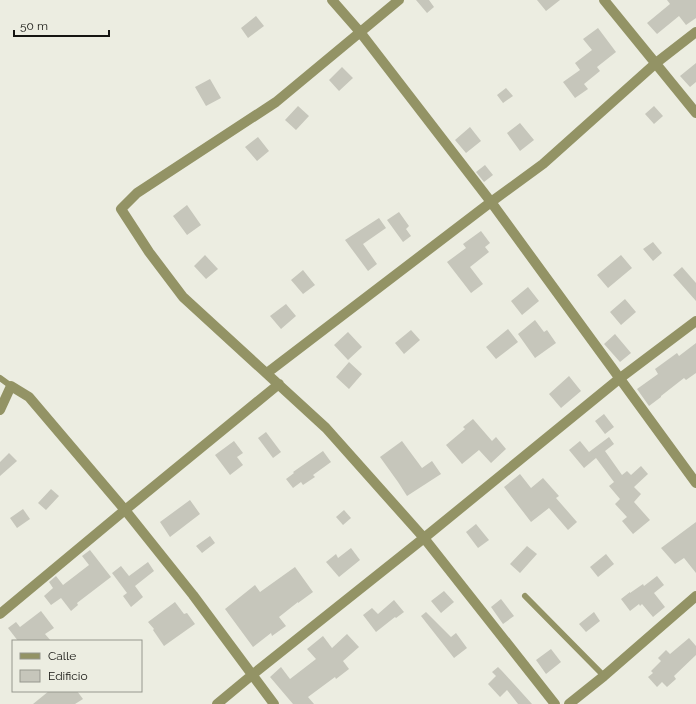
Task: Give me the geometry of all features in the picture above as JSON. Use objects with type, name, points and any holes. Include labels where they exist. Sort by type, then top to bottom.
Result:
[{"type":"street","points":[[332,0],[360,32],[491,202],[696,483]]},
{"type":"street","points":[[398,0],[276,102],[137,193],[121,208],[149,252],[183,297],[326,428],[424,538],[555,704]]},
{"type":"street","points":[[604,0],[696,113]]},
{"type":"street","points":[[266,373],[543,164],[656,63],[696,32]]},
{"type":"street","points":[[217,704],[619,379],[696,321]]},
{"type":"street","points":[[0,614],[124,510],[279,384]]},
{"type":"street","points":[[0,410],[11,386],[29,397],[124,510],[274,704]]},
{"type":"street","points":[[569,704],[604,676],[696,596]]},
{"type":"lane","points":[[0,378],[11,386]]},
{"type":"lane","points":[[525,596],[604,676]]},
{"type":"building","points":[[416,0],[429,0],[434,7],[427,13]]},
{"type":"building","points":[[537,0],[560,0],[546,11]]},
{"type":"building","points":[[667,0],[696,0],[696,18],[686,25],[679,16],[657,34],[647,23],[670,4]]},
{"type":"building","points":[[256,16],[264,26],[248,38],[241,28]]},
{"type":"building","points":[[598,28],[616,52],[597,67],[600,71],[584,84],[588,89],[575,98],[563,82],[580,70],[575,63],[592,50],[583,39]]},
{"type":"building","points":[[696,63],[696,82],[690,87],[680,76]]},
{"type":"building","points":[[342,67],[353,78],[339,91],[329,80]]},
{"type":"building","points":[[210,79],[221,98],[206,106],[195,87]]},
{"type":"building","points":[[506,88],[513,96],[503,103],[497,95]]},
{"type":"building","points":[[298,106],[309,116],[296,130],[285,120]]},
{"type":"building","points":[[654,106],[663,116],[654,124],[645,114]]},
{"type":"building","points":[[520,123],[534,140],[520,151],[507,133]]},
{"type":"building","points":[[470,127],[481,141],[466,153],[455,140]]},
{"type":"building","points":[[258,137],[269,151],[257,161],[245,147]]},
{"type":"building","points":[[485,165],[493,175],[484,182],[476,172]]},
{"type":"building","points":[[187,205],[201,225],[187,235],[173,216]]},
{"type":"building","points":[[399,212],[409,226],[406,229],[411,236],[403,242],[387,220]]},
{"type":"building","points":[[379,218],[386,228],[363,244],[377,264],[368,271],[345,240]]},
{"type":"building","points":[[481,231],[490,243],[485,247],[489,252],[470,267],[483,284],[471,293],[447,262],[466,248],[463,244]]},
{"type":"building","points":[[653,242],[662,253],[653,261],[643,249]]},
{"type":"building","points":[[205,255],[218,269],[206,279],[194,266]]},
{"type":"building","points":[[621,255],[632,268],[608,288],[597,275]]},
{"type":"building","points":[[682,267],[696,283],[696,301],[673,275]]},
{"type":"building","points":[[303,270],[315,285],[303,294],[291,280]]},
{"type":"building","points":[[528,287],[539,301],[522,315],[511,301]]},
{"type":"building","points":[[625,299],[636,312],[621,325],[610,312]]},
{"type":"building","points":[[286,304],[296,316],[281,329],[270,316]]},
{"type":"building","points":[[535,320],[544,332],[547,330],[556,343],[535,358],[518,334]]},
{"type":"building","points":[[508,329],[518,342],[496,359],[486,347]]},
{"type":"building","points":[[411,330],[420,340],[404,354],[395,343]]},
{"type":"building","points":[[348,332],[362,347],[348,360],[334,345]]},
{"type":"building","points":[[615,334],[631,353],[620,362],[604,344]]},
{"type":"building","points":[[696,343],[696,373],[686,380],[684,378],[649,406],[637,389],[658,374],[655,369],[677,353],[679,356]]},
{"type":"building","points":[[349,362],[362,374],[349,389],[336,377]]},
{"type":"building","points":[[569,376],[581,391],[561,408],[549,394]]},
{"type":"building","points":[[604,414],[614,427],[605,434],[595,421]]},
{"type":"building","points":[[473,419],[492,441],[496,437],[506,449],[491,463],[479,450],[462,464],[446,445],[465,429],[463,427]]},
{"type":"building","points":[[266,432],[281,452],[273,458],[258,438]]},
{"type":"building","points":[[609,437],[614,444],[605,451],[622,475],[627,471],[631,475],[641,466],[648,474],[634,487],[641,494],[634,502],[650,520],[633,534],[622,521],[627,517],[615,504],[620,499],[609,486],[614,482],[596,458],[584,468],[569,450],[580,441],[589,452]]},
{"type":"building","points":[[234,441],[243,453],[237,457],[243,465],[230,475],[215,455]]},
{"type":"building","points":[[402,441],[422,468],[432,461],[441,474],[407,496],[380,457]]},
{"type":"building","points":[[323,451],[331,462],[313,475],[315,477],[303,485],[301,482],[293,488],[286,479],[294,473],[293,472]]},
{"type":"building","points":[[9,453],[17,461],[0,476],[0,462]]},
{"type":"building","points":[[520,474],[531,488],[543,478],[559,496],[556,498],[577,522],[568,530],[549,508],[531,522],[504,487]]},
{"type":"building","points":[[51,489],[59,496],[46,510],[38,503]]},
{"type":"building","points":[[190,500],[200,514],[170,537],[160,522]]},
{"type":"building","points":[[23,509],[30,519],[17,528],[10,518]]},
{"type":"building","points":[[344,510],[351,518],[343,525],[336,517]]},
{"type":"building","points":[[696,522],[696,573],[684,558],[675,564],[661,548]]},
{"type":"building","points":[[476,524],[489,540],[478,548],[466,532]]},
{"type":"building","points":[[210,536],[215,543],[202,553],[196,546]]},
{"type":"building","points":[[527,546],[537,554],[520,573],[510,564]]},
{"type":"building","points":[[351,548],[360,560],[339,577],[326,562],[336,554],[338,558]]},
{"type":"building","points":[[90,550],[111,577],[77,603],[78,605],[71,611],[61,598],[51,605],[44,596],[53,588],[49,582],[56,576],[63,585],[89,565],[82,556]]},
{"type":"building","points":[[606,554],[614,564],[598,577],[590,567]]},
{"type":"building","points":[[148,562],[154,571],[135,586],[143,597],[131,607],[123,596],[127,593],[112,573],[121,566],[129,576]]},
{"type":"building","points":[[295,567],[313,592],[279,617],[286,626],[272,636],[271,633],[253,647],[225,609],[255,585],[260,592]]},
{"type":"building","points":[[657,576],[664,585],[654,593],[665,607],[653,617],[642,604],[640,606],[639,604],[630,611],[621,599],[643,584],[644,586]]},
{"type":"building","points":[[444,591],[454,602],[441,613],[431,601]]},
{"type":"building","points":[[501,599],[514,616],[503,624],[491,607]]},
{"type":"building","points":[[394,600],[404,612],[376,632],[363,615],[372,608],[378,614]]},
{"type":"building","points":[[175,602],[184,614],[187,613],[195,624],[164,646],[148,622]]},
{"type":"building","points":[[41,611],[54,628],[45,634],[50,640],[17,640],[8,628],[16,622],[20,627]]},
{"type":"building","points":[[426,612],[451,637],[456,633],[467,648],[454,658],[421,616]]},
{"type":"building","points":[[594,612],[600,621],[586,632],[579,624]]},
{"type":"building","points":[[347,634],[359,647],[343,661],[349,669],[336,679],[335,677],[308,697],[314,704],[293,704],[270,677],[281,667],[290,679],[316,659],[307,649],[323,636],[332,648]]},
{"type":"building","points":[[689,638],[696,646],[696,655],[674,676],[676,679],[667,687],[662,682],[657,687],[648,677],[653,673],[651,671],[661,661],[658,658],[666,650],[670,654]]},
{"type":"building","points":[[551,649],[561,662],[546,674],[536,660]]},
{"type":"building","points":[[498,667],[532,704],[518,704],[507,690],[500,697],[488,684],[496,676],[492,672]]},
{"type":"building","points":[[48,692],[78,692],[83,699],[75,704],[33,704]]}]
